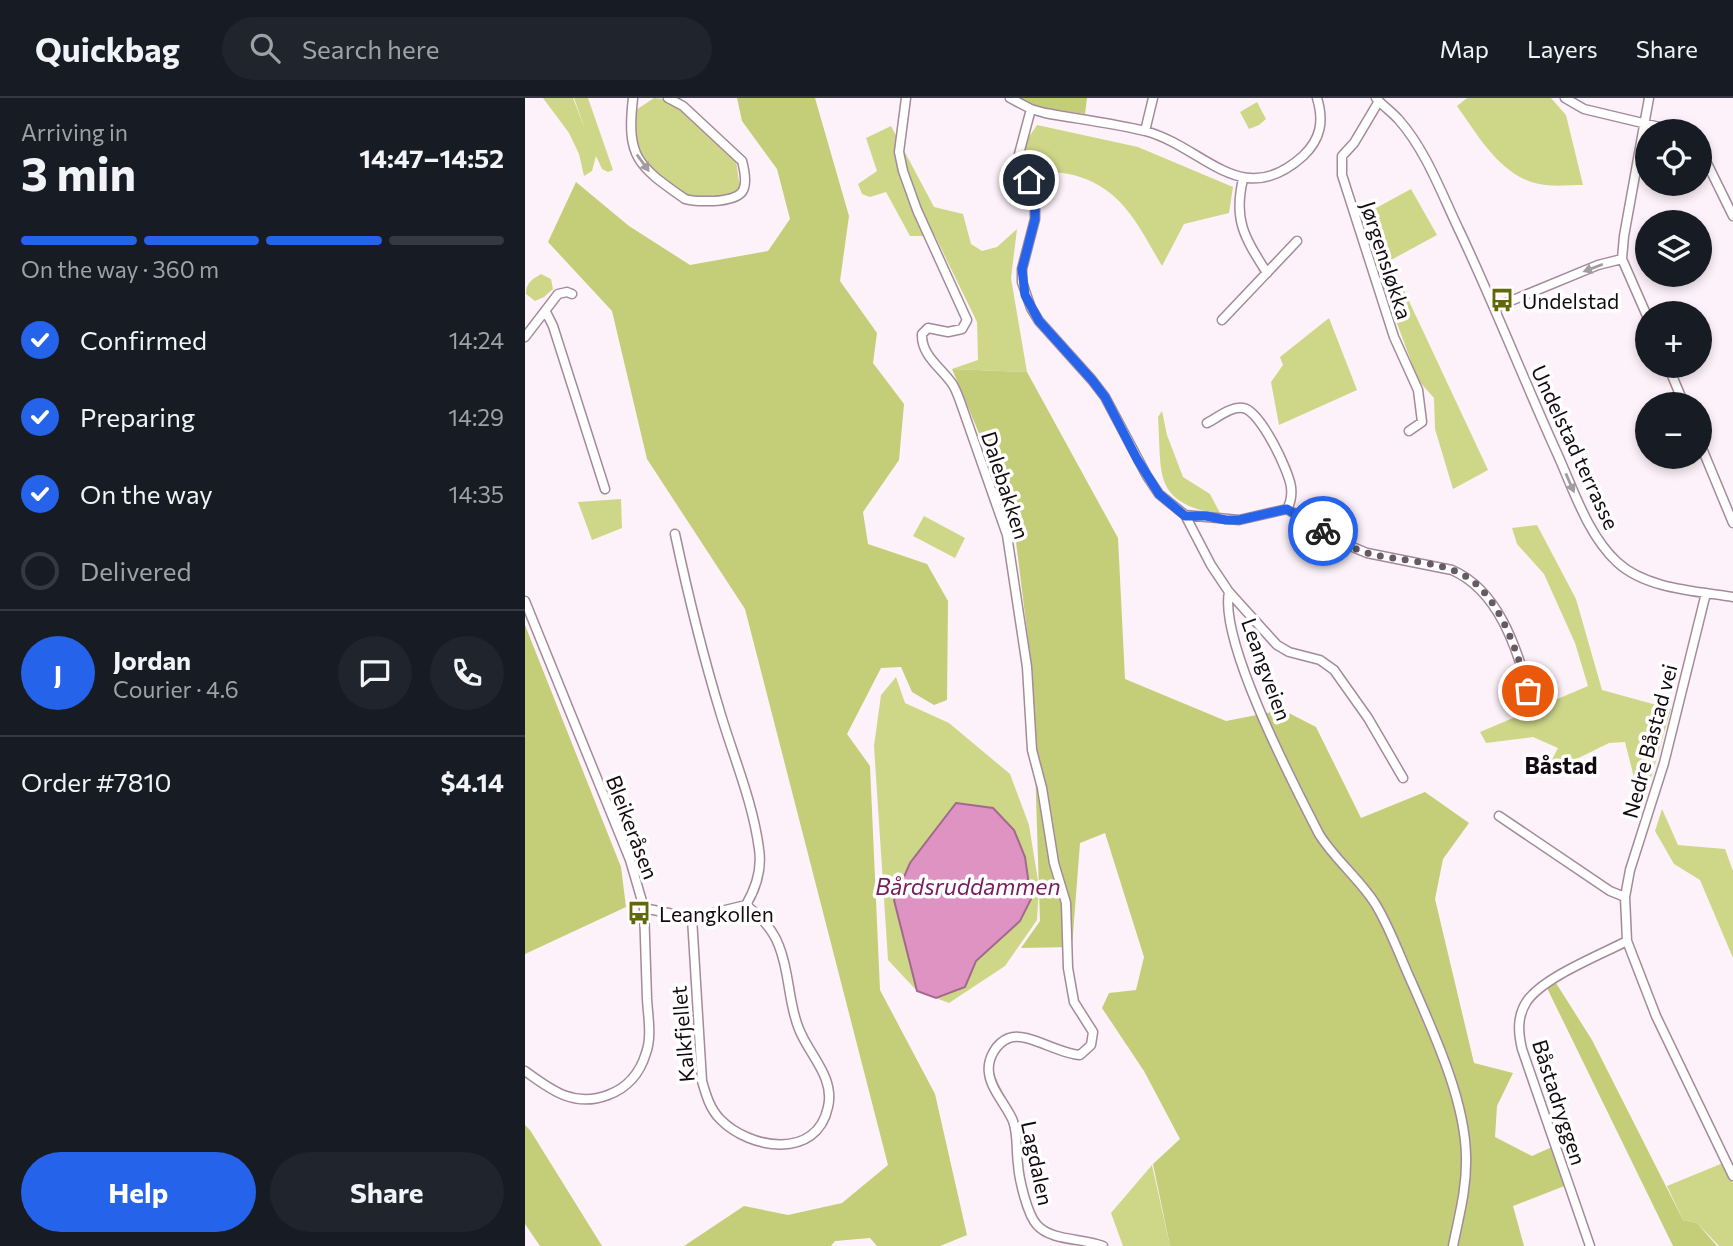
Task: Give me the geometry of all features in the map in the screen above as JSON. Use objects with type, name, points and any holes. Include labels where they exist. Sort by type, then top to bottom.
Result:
[{"type":"street","points":[[633,98],[632,140],[639,163],[685,199],[693,202],[734,200],[741,196],[745,174],[742,161],[683,106],[668,98]]},
{"type":"street","name":"Dalebakken","points":[[906,98],[899,152],[903,171],[967,320],[962,329],[955,332],[928,328],[922,334],[922,341],[930,358],[952,385],[960,401],[1007,535],[1027,667],[1032,750],[1042,788],[1054,863],[1066,903],[1066,945]]},
{"type":"street","points":[[1010,98],[1031,109],[1145,131],[1183,147],[1224,173],[1243,179],[1266,178],[1279,173],[1312,148],[1321,125],[1317,98]]},
{"type":"street","points":[[1145,131],[1153,98]]},
{"type":"street","points":[[1565,98],[1584,109],[1635,120]]},
{"type":"street","points":[[1646,119],[1649,98]]},
{"type":"street","name":"Jørgensløkka","points":[[1409,431],[1422,422],[1418,390],[1394,337],[1342,175],[1342,156],[1355,143],[1378,100],[1399,120],[1421,153],[1496,307]]},
{"type":"street","name":"Leangveien","points":[[1031,109],[1019,154],[1035,203],[1035,219],[1022,269],[1025,295],[1039,321],[1105,397],[1141,466],[1159,494],[1185,516],[1229,592],[1229,615],[1243,669],[1259,707],[1319,834],[1329,850],[1367,892],[1388,929],[1448,1070],[1458,1106],[1466,1157],[1466,1186],[1453,1246]]},
{"type":"street","points":[[1712,173],[1733,216]]},
{"type":"street","points":[[1635,176],[1622,259],[1640,301]]},
{"type":"street","points":[[1243,179],[1238,210],[1241,227],[1267,272]]},
{"type":"street","points":[[1222,320],[1297,241]]},
{"type":"street","points":[[1496,307],[1598,265],[1622,259]]},
{"type":"street","points":[[525,337],[558,294],[572,294]]},
{"type":"street","name":"Undelstad terrasse","points":[[1496,307],[1524,380],[1578,499],[1602,543],[1618,563],[1637,575],[1662,585],[1733,597]]},
{"type":"street","points":[[546,312],[553,326],[605,489]]},
{"type":"street","points":[[1207,423],[1233,409],[1243,408],[1253,412],[1261,422],[1289,477],[1291,497],[1287,509]]},
{"type":"street","points":[[1711,469],[1733,523]]},
{"type":"street","points":[[1185,516],[1239,520],[1287,509],[1343,543],[1367,553],[1452,570],[1477,584],[1506,628],[1517,652],[1534,708]]},
{"type":"street","points":[[644,908],[692,918],[746,905],[753,893],[758,873],[759,851],[754,823],[711,682],[675,534]]},
{"type":"street","points":[[1229,592],[1277,645],[1289,652],[1320,660],[1334,670],[1368,719],[1403,778]]},
{"type":"street","name":"Nedre Båstad vei","points":[[1706,593],[1664,763],[1630,870],[1625,897],[1627,941],[1656,1016],[1733,1175]]},
{"type":"street","name":"Bleikeråsen","points":[[525,601],[630,860],[644,908],[649,1025],[648,1050],[640,1068],[629,1083],[602,1098],[584,1101],[557,1094],[525,1071]]},
{"type":"street","points":[[1499,816],[1610,891],[1625,897]]},
{"type":"street","name":"Kalkfjellet","points":[[692,918],[699,1049],[702,1081],[707,1098],[722,1121],[737,1134],[756,1142],[781,1145],[801,1142],[814,1134],[828,1108],[827,1080],[798,1028],[779,944],[766,923],[746,905]]},
{"type":"street","name":"Båstadryggen","points":[[1590,1246],[1518,1034],[1520,1018],[1527,1001],[1538,989],[1563,973],[1627,941]]},
{"type":"street","name":"Lagdalen","points":[[1066,945],[1074,1002],[1093,1032],[1091,1045],[1080,1055],[1070,1055],[1025,1036],[1007,1038],[998,1045],[991,1057],[989,1073],[1013,1121],[1018,1165],[1030,1214],[1037,1226],[1048,1233],[1091,1241],[1103,1246]]},
{"type":"green space","points":[[543,98],[573,98],[585,129],[574,98],[588,98],[613,170],[608,172],[602,169],[596,156],[592,171],[584,176],[579,154],[569,133]]},
{"type":"green space","points":[[654,98],[663,99],[679,108],[736,161],[740,188],[735,195],[689,196],[655,171],[640,150],[635,125],[636,110]]},
{"type":"green space","points":[[737,98],[815,98],[849,216],[840,281],[877,333],[873,363],[904,404],[899,460],[863,512],[868,544],[927,564],[948,601],[947,700],[934,705],[912,692],[901,667],[881,668],[847,734],[870,766],[880,990],[935,1094],[967,1235],[940,1246],[877,1246],[870,1238],[835,1241],[831,1246],[684,1246],[744,1206],[788,1215],[842,1203],[888,1165],[745,609],[647,459],[612,311],[548,242],[576,182],[629,226],[690,265],[768,251],[790,219],[777,169],[742,121]]},
{"type":"green space","points":[[1017,98],[1087,98],[1085,114],[1025,105]]},
{"type":"green space","points":[[1467,98],[1551,98],[1566,115],[1583,185],[1539,184],[1513,173],[1491,153],[1457,106]]},
{"type":"green space","points":[[1257,102],[1266,119],[1249,129],[1240,112]]},
{"type":"green space","points":[[1037,125],[1138,147],[1233,187],[1229,213],[1184,224],[1162,266],[1138,225],[1108,192],[1075,175],[1032,170],[1024,144]]},
{"type":"green space","points":[[891,126],[934,207],[963,214],[971,244],[982,251],[997,247],[1017,229],[1011,278],[1027,372],[952,369],[978,360],[977,322],[935,236],[910,236],[886,192],[870,197],[862,194],[858,184],[877,171],[866,138]]},
{"type":"green space","points":[[1411,189],[1437,235],[1391,260],[1365,214]]},
{"type":"green space","points":[[1394,269],[1488,470],[1453,489],[1435,429],[1434,398],[1418,380],[1379,275]]},
{"type":"green space","points":[[541,274],[551,279],[553,289],[535,301],[526,294],[526,290],[530,282]]},
{"type":"green space","points":[[1329,318],[1357,390],[1279,425],[1271,382],[1283,365],[1280,357]]},
{"type":"green space","points":[[952,369],[1027,372],[1118,538],[1125,679],[1226,721],[1283,710],[1316,727],[1361,818],[1425,792],[1469,823],[1443,859],[1435,899],[1474,1063],[1513,1073],[1497,1106],[1495,1137],[1532,1156],[1552,1147],[1567,1185],[1513,1206],[1524,1246],[1170,1246],[1153,1164],[1180,1139],[1144,1071],[1102,1008],[1109,993],[1136,990],[1144,957],[1105,833],[1080,843],[1072,947],[1021,948],[1040,921],[1032,671],[1015,534],[986,450]]},
{"type":"green space","points":[[1162,411],[1167,435],[1183,477],[1210,494],[1221,515],[1183,502],[1172,494],[1165,483],[1161,471],[1158,417]]},
{"type":"green space","points":[[621,499],[622,528],[592,540],[578,502]]},
{"type":"green space","points":[[924,516],[965,538],[955,558],[913,536]]},
{"type":"green space","points":[[1537,525],[1576,599],[1602,690],[1671,709],[1642,809],[1625,742],[1609,743],[1544,775],[1558,748],[1533,737],[1486,743],[1480,732],[1588,686],[1575,643],[1544,574],[1517,544],[1512,528]]},
{"type":"green space","points":[[525,625],[621,867],[626,907],[525,954]]},
{"type":"green space","points":[[896,677],[905,703],[949,723],[1010,774],[1029,825],[1039,887],[1037,920],[1005,966],[949,1003],[917,991],[888,960],[874,746],[881,695]]},
{"type":"green space","points":[[1662,809],[1678,845],[1725,849],[1733,871],[1733,958],[1700,880],[1674,864],[1655,831]]},
{"type":"green space","points":[[1556,983],[1592,1040],[1683,1220],[1697,1223],[1717,1246],[1673,1246],[1547,988]]},
{"type":"green space","points":[[525,1125],[602,1246],[540,1246],[525,1224]]},
{"type":"green space","points":[[1723,1163],[1733,1183],[1733,1246],[1719,1246],[1697,1223],[1683,1220],[1667,1186]]},
{"type":"green space","points":[[1152,1165],[1170,1246],[1123,1246],[1111,1213]]},
{"type":"water","name":"Bårdsruddammen","points":[[956,803],[993,808],[1014,830],[1025,857],[1031,899],[1020,921],[976,961],[965,987],[936,998],[917,991],[894,900],[910,863]]},
{"type":"way so far","points":[[1323,531],[1367,553],[1452,570],[1477,584],[1506,628],[1517,652],[1528,691]]},
{"type":"place","name":"Undelstad","points":[[1502,300]]},
{"type":"place","name":"Leangkollen","points":[[639,913]]},
{"type":"district","name":"Båstad","points":[[1561,765]]},
{"type":"route","points":[[1029,180],[1035,203],[1035,219],[1022,269],[1025,295],[1039,321],[1105,397],[1118,425],[1159,494],[1185,516],[1239,520],[1287,509],[1323,531]]}]
